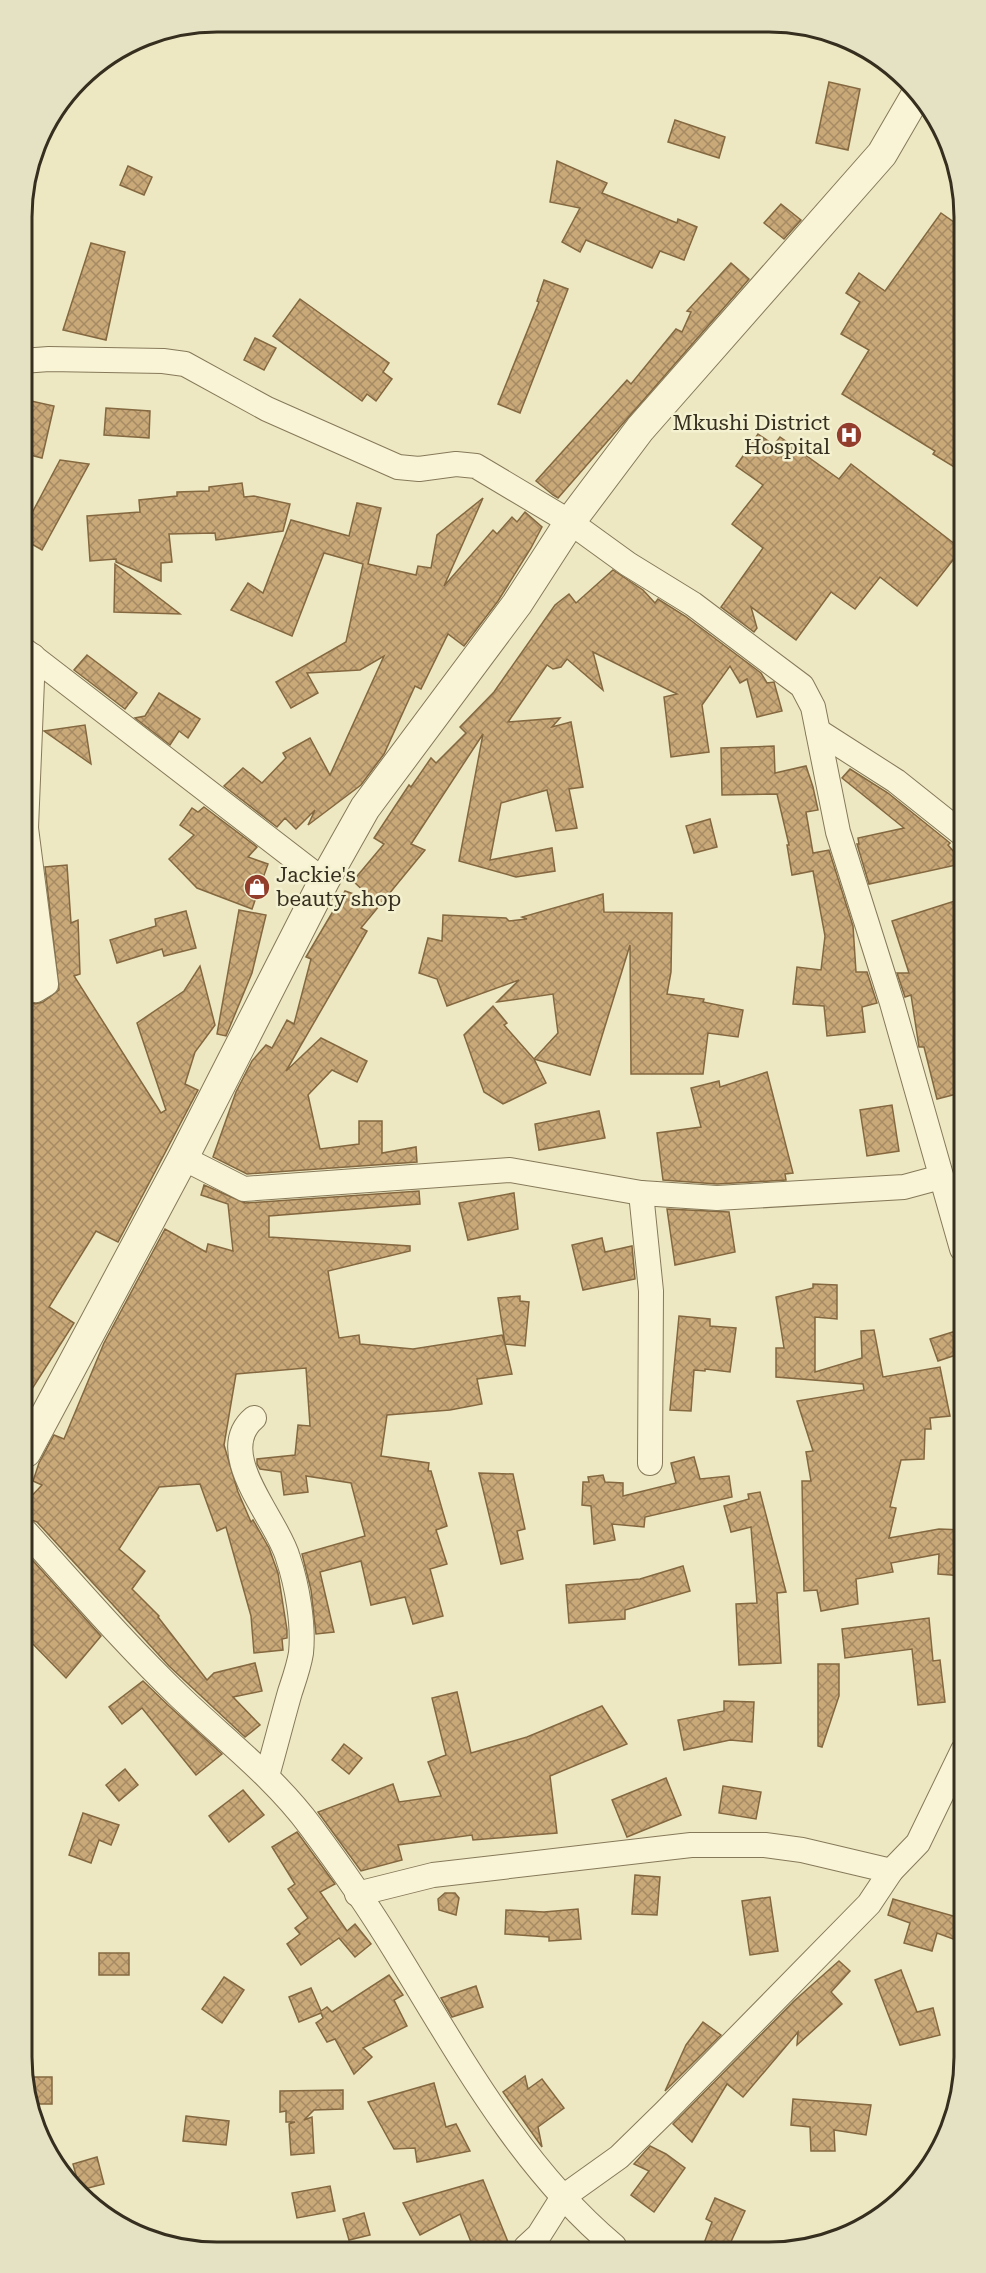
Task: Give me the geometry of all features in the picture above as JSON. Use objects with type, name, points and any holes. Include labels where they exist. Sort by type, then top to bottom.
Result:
[{"type":"street","points":[[31,1442],[183,1158],[324,881],[365,808],[517,604],[570,522],[640,429],[882,154],[913,101]]},
{"type":"street","points":[[32,361],[49,359],[163,361],[185,364],[277,414],[398,467],[418,469],[456,464],[476,466],[570,522],[628,564],[693,604],[802,686],[813,707],[838,832],[892,1003],[954,1222]]},
{"type":"street","points":[[32,656],[324,881]]},
{"type":"street","points":[[818,731],[896,781],[954,827]]},
{"type":"street","points":[[32,866],[46,984],[36,990],[32,987]]},
{"type":"street","points":[[183,1158],[244,1189],[510,1170],[640,1193],[717,1198],[904,1187],[941,1177]]},
{"type":"street","points":[[640,1193],[651,1291],[650,1463]]},
{"type":"street","points":[[254,1418],[245,1425],[240,1438],[243,1468],[288,1556],[298,1608],[301,1652],[267,1776]]},
{"type":"street","points":[[31,1538],[170,1687],[267,1776],[310,1826],[392,1945],[464,2065],[509,2131],[563,2197],[610,2242]]},
{"type":"street","points":[[531,2242],[539,2235],[563,2197],[619,2157],[732,2046],[869,1904],[891,1871],[918,1843],[954,1775]]},
{"type":"street","points":[[357,1894],[433,1875],[691,1845],[765,1845],[802,1850],[891,1871]]},
{"type":"building","points":[[829,82],[860,89],[848,150],[816,143]]},
{"type":"building","points":[[675,120],[725,137],[719,158],[668,142]]},
{"type":"building","points":[[557,161],[607,183],[602,193],[677,223],[678,219],[697,227],[684,260],[660,251],[652,268],[586,240],[580,252],[562,242],[580,208],[550,202]]},
{"type":"building","points":[[128,166],[152,177],[144,195],[120,185]]},
{"type":"building","points":[[781,204],[801,220],[784,239],[764,223]]},
{"type":"building","points":[[941,213],[954,222],[954,467],[933,454],[935,451],[842,394],[869,350],[841,334],[860,302],[846,293],[859,273],[885,291]]},
{"type":"building","points":[[91,243],[125,252],[106,340],[63,330]]},
{"type":"building","points":[[731,263],[749,279],[558,498],[536,481],[627,380],[631,384],[676,329],[682,332],[691,312],[687,311]]},
{"type":"building","points":[[544,280],[568,289],[520,413],[498,404],[539,302],[537,301]]},
{"type":"building","points":[[300,299],[389,363],[383,372],[392,379],[376,401],[367,394],[362,401],[273,336]]},
{"type":"building","points":[[255,338],[276,348],[264,370],[244,360]]},
{"type":"building","points":[[32,401],[54,406],[42,458],[32,455]]},
{"type":"building","points":[[106,408],[150,411],[149,438],[104,435]]},
{"type":"building","points":[[758,434],[774,445],[780,437],[839,479],[851,464],[954,543],[954,559],[917,606],[880,577],[855,609],[831,592],[796,640],[751,607],[757,628],[754,632],[721,607],[763,548],[732,524],[763,485],[736,466]]},
{"type":"building","points":[[60,460],[89,464],[42,550],[32,544],[32,513]]},
{"type":"building","points":[[242,483],[244,497],[254,496],[290,504],[283,531],[216,540],[215,533],[169,534],[172,562],[161,563],[161,581],[116,562],[116,559],[90,561],[87,516],[140,512],[139,500],[177,496],[177,492],[209,491],[209,487]]},
{"type":"building","points":[[483,498],[444,586],[493,530],[497,534],[512,517],[517,522],[525,512],[542,527],[498,601],[464,646],[448,634],[421,689],[415,686],[384,754],[361,785],[308,825],[315,810],[296,829],[285,818],[277,827],[224,786],[243,768],[262,783],[286,758],[283,753],[310,738],[330,775],[384,656],[360,670],[307,673],[318,693],[291,708],[276,682],[346,642],[363,564],[324,553],[292,636],[231,610],[248,583],[263,593],[291,520],[349,536],[357,503],[381,508],[368,564],[416,575],[418,566],[431,568],[437,535]]},
{"type":"building","points":[[115,564],[180,614],[114,612]]},
{"type":"building","points":[[613,570],[643,590],[655,603],[658,599],[685,616],[761,673],[767,683],[774,682],[782,711],[757,717],[747,679],[740,683],[730,666],[702,705],[709,752],[671,757],[664,697],[677,694],[593,652],[603,690],[567,659],[561,667],[553,669],[547,665],[508,722],[560,718],[552,727],[571,722],[583,787],[569,789],[577,828],[556,831],[547,790],[501,803],[490,860],[552,848],[555,871],[516,877],[459,861],[483,734],[411,844],[425,850],[361,928],[367,931],[286,1071],[321,1038],[367,1061],[357,1082],[332,1070],[308,1095],[320,1149],[359,1144],[359,1121],[382,1121],[382,1153],[416,1147],[417,1162],[247,1174],[213,1157],[236,1092],[252,1061],[266,1045],[272,1048],[287,1020],[294,1024],[311,959],[306,957],[345,891],[374,901],[353,881],[384,844],[374,838],[409,785],[411,787],[431,758],[436,763],[466,733],[460,727],[494,692],[555,605],[569,594],[576,603]]},
{"type":"building","points":[[87,655],[137,693],[125,709],[74,670]]},
{"type":"building","points":[[159,693],[200,719],[188,738],[179,731],[170,745],[135,718],[145,716]]},
{"type":"building","points":[[85,725],[91,764],[44,731]]},
{"type":"building","points":[[774,746],[775,773],[806,766],[813,787],[818,810],[806,812],[813,853],[829,850],[853,926],[856,972],[867,972],[877,1003],[862,1007],[865,1032],[827,1036],[824,1006],[793,1004],[797,967],[821,970],[825,936],[813,871],[792,875],[787,845],[789,845],[777,794],[722,795],[721,748]]},
{"type":"building","points":[[850,769],[888,793],[950,843],[948,845],[954,852],[954,866],[869,884],[857,844],[859,844],[858,838],[904,828],[842,778]]},
{"type":"building","points":[[204,807],[257,847],[248,857],[268,864],[252,909],[197,888],[169,859],[194,835],[180,825],[192,808],[198,812]]},
{"type":"building","points":[[710,819],[717,847],[694,853],[686,826]]},
{"type":"building","points":[[67,865],[71,923],[78,920],[80,974],[74,976],[161,1113],[166,1110],[137,1023],[184,991],[200,966],[215,1025],[195,1052],[185,1084],[198,1090],[118,1242],[96,1231],[49,1307],[74,1323],[31,1390],[32,1002],[43,1002],[59,990],[45,867]]},
{"type":"building","points":[[603,894],[604,912],[672,913],[671,972],[667,994],[704,999],[703,1002],[743,1010],[738,1037],[708,1033],[703,1074],[631,1074],[630,945],[590,1075],[534,1059],[558,1033],[553,994],[497,1002],[519,980],[447,1006],[437,979],[419,973],[428,938],[442,941],[443,915],[506,918],[509,921],[527,919],[522,917]]},
{"type":"building","points":[[954,901],[954,1095],[937,1099],[924,1047],[919,1047],[911,995],[905,997],[897,973],[909,973],[892,921]]},
{"type":"building","points":[[239,910],[266,915],[252,973],[226,1036],[217,1034]]},
{"type":"building","points":[[186,911],[196,948],[164,956],[162,949],[117,963],[110,940],[156,926],[155,919]]},
{"type":"building","points":[[493,1006],[507,1023],[504,1025],[534,1059],[546,1083],[503,1104],[484,1092],[464,1035]]},
{"type":"building","points":[[767,1072],[793,1173],[785,1174],[786,1180],[717,1184],[663,1180],[657,1133],[701,1127],[691,1088],[719,1081],[720,1087]]},
{"type":"building","points":[[892,1105],[899,1151],[867,1156],[860,1110]]},
{"type":"building","points":[[599,1111],[605,1138],[539,1150],[535,1124]]},
{"type":"building","points":[[204,1185],[245,1203],[419,1191],[420,1204],[269,1216],[269,1237],[410,1246],[410,1251],[328,1271],[339,1338],[359,1335],[360,1344],[413,1349],[502,1335],[512,1374],[477,1379],[482,1404],[450,1410],[387,1415],[381,1456],[429,1463],[428,1471],[431,1471],[447,1526],[436,1530],[447,1564],[430,1569],[443,1616],[413,1624],[405,1597],[371,1605],[361,1561],[320,1572],[334,1632],[316,1634],[311,1590],[302,1554],[365,1536],[351,1483],[306,1476],[308,1492],[284,1495],[281,1472],[260,1469],[257,1459],[295,1455],[298,1425],[310,1426],[306,1368],[236,1374],[224,1445],[238,1492],[251,1522],[253,1520],[269,1548],[278,1573],[287,1630],[287,1638],[282,1639],[283,1650],[254,1653],[251,1616],[226,1527],[217,1531],[200,1484],[159,1487],[119,1549],[145,1571],[132,1589],[159,1616],[207,1680],[214,1673],[255,1663],[262,1691],[233,1697],[260,1725],[245,1737],[169,1666],[37,1522],[31,1520],[31,1496],[42,1485],[33,1481],[39,1463],[54,1435],[64,1439],[104,1343],[165,1229],[206,1252],[208,1244],[233,1251],[228,1204],[201,1195]]},
{"type":"building","points":[[514,1193],[518,1229],[468,1240],[459,1203]]},
{"type":"building","points":[[667,1209],[729,1212],[735,1252],[675,1265]]},
{"type":"building","points":[[602,1238],[605,1252],[632,1246],[635,1279],[583,1290],[572,1245]]},
{"type":"building","points":[[813,1284],[837,1285],[837,1319],[815,1317],[815,1372],[862,1358],[861,1331],[874,1330],[883,1377],[940,1367],[950,1416],[930,1418],[931,1429],[925,1429],[924,1459],[901,1460],[890,1507],[896,1508],[889,1538],[939,1529],[954,1530],[954,1575],[938,1574],[939,1554],[891,1563],[893,1572],[856,1579],[858,1604],[821,1611],[817,1590],[804,1591],[802,1481],[811,1481],[806,1452],[813,1451],[797,1401],[864,1390],[863,1384],[776,1377],[776,1348],[784,1348],[776,1297],[813,1288]]},
{"type":"building","points":[[520,1296],[520,1301],[529,1302],[525,1346],[505,1344],[498,1298]]},
{"type":"building","points":[[679,1316],[710,1319],[710,1326],[736,1328],[730,1372],[694,1370],[691,1411],[670,1410]]},
{"type":"building","points":[[954,1332],[954,1356],[938,1361],[930,1339]]},
{"type":"building","points":[[694,1457],[700,1479],[729,1476],[732,1497],[645,1517],[644,1527],[612,1524],[615,1540],[594,1544],[591,1506],[582,1505],[583,1482],[589,1482],[588,1477],[603,1475],[605,1482],[623,1483],[623,1496],[676,1483],[671,1463]]},
{"type":"building","points":[[479,1473],[513,1474],[525,1529],[517,1531],[523,1559],[501,1564]]},
{"type":"building","points":[[760,1492],[786,1592],[777,1593],[781,1663],[739,1665],[736,1604],[757,1603],[751,1527],[731,1532],[724,1506],[749,1499],[748,1494]]},
{"type":"building","points":[[31,1559],[101,1636],[66,1678],[31,1642]]},
{"type":"building","points":[[683,1566],[690,1591],[625,1610],[625,1619],[569,1623],[566,1585],[640,1579]]},
{"type":"building","points":[[929,1618],[933,1661],[940,1660],[945,1702],[918,1705],[912,1649],[845,1658],[842,1629]]},
{"type":"building","points":[[818,1664],[839,1664],[839,1696],[822,1747],[818,1746]]},
{"type":"building","points":[[143,1681],[222,1754],[196,1775],[142,1708],[122,1724],[109,1707]]},
{"type":"building","points":[[457,1692],[471,1753],[527,1737],[602,1706],[627,1744],[550,1776],[557,1833],[473,1840],[472,1835],[398,1845],[402,1860],[361,1871],[318,1812],[393,1784],[399,1802],[441,1796],[428,1762],[446,1755],[432,1698]]},
{"type":"building","points":[[724,1701],[754,1702],[752,1742],[730,1740],[684,1750],[678,1720],[724,1711]]},
{"type":"building","points":[[344,1744],[362,1758],[349,1774],[332,1760]]},
{"type":"building","points":[[125,1769],[138,1785],[119,1801],[106,1785]]},
{"type":"building","points":[[666,1778],[681,1815],[627,1837],[612,1800]]},
{"type":"building","points":[[723,1786],[761,1792],[756,1819],[719,1813]]},
{"type":"building","points":[[243,1790],[264,1815],[229,1842],[209,1816]]},
{"type":"building","points":[[83,1813],[119,1825],[111,1845],[99,1840],[91,1863],[69,1855]]},
{"type":"building","points":[[297,1832],[335,1884],[320,1892],[347,1931],[355,1924],[371,1944],[355,1957],[339,1938],[301,1965],[287,1944],[300,1934],[295,1928],[308,1918],[288,1889],[295,1884],[272,1847]]},
{"type":"building","points":[[635,1875],[660,1877],[657,1915],[632,1914]]},
{"type":"building","points":[[445,1893],[455,1893],[459,1898],[456,1915],[439,1910],[438,1899]]},
{"type":"building","points":[[770,1897],[778,1951],[750,1955],[742,1901]]},
{"type":"building","points":[[893,1899],[954,1916],[954,1939],[937,1933],[932,1951],[904,1943],[910,1923],[888,1915]]},
{"type":"building","points":[[578,1909],[581,1939],[549,1941],[549,1937],[505,1934],[506,1910],[544,1912]]},
{"type":"building","points":[[99,1953],[129,1953],[129,1975],[99,1975]]},
{"type":"building","points":[[839,1961],[850,1971],[831,1992],[842,2004],[797,2045],[798,2032],[743,2097],[727,2084],[692,2142],[673,2124],[794,2001]]},
{"type":"building","points":[[901,1970],[917,2012],[933,2008],[940,2035],[900,2045],[875,1980]]},
{"type":"building","points":[[389,1975],[403,1995],[394,2000],[407,2026],[363,2048],[372,2057],[354,2074],[335,2039],[327,2042],[316,2023],[323,2018],[321,2013],[299,2022],[289,1997],[311,1988],[321,2011],[327,2007],[332,2012]]},
{"type":"building","points":[[224,1977],[244,1990],[222,2023],[202,2009]]},
{"type":"building","points":[[476,1986],[483,2007],[452,2017],[441,1998]]},
{"type":"building","points":[[703,2022],[721,2035],[665,2091],[686,2045]]},
{"type":"building","points":[[525,2076],[528,2089],[542,2079],[564,2108],[538,2127],[542,2147],[503,2092]]},
{"type":"building","points":[[33,2077],[52,2077],[52,2104],[38,2104]]},
{"type":"building","points":[[434,2083],[446,2127],[456,2124],[470,2151],[417,2162],[415,2148],[394,2149],[368,2102]]},
{"type":"building","points":[[343,2090],[343,2109],[314,2110],[304,2120],[312,2117],[314,2153],[291,2155],[289,2124],[295,2122],[286,2122],[286,2111],[280,2112],[280,2091]]},
{"type":"building","points":[[793,2099],[871,2105],[866,2135],[834,2130],[835,2151],[811,2151],[810,2127],[791,2125]]},
{"type":"building","points":[[186,2116],[229,2121],[226,2145],[183,2141]]},
{"type":"building","points":[[650,2146],[685,2168],[654,2212],[631,2195],[649,2171],[634,2164]]},
{"type":"building","points":[[97,2157],[104,2184],[87,2188],[76,2176],[73,2164]]},
{"type":"building","points":[[483,2180],[508,2242],[471,2242],[460,2214],[420,2235],[403,2203]]},
{"type":"building","points":[[330,2186],[335,2211],[297,2218],[292,2193]]},
{"type":"building","points":[[715,2198],[745,2211],[731,2242],[704,2242],[712,2222],[706,2219]]},
{"type":"building","points":[[364,2213],[370,2235],[349,2240],[343,2219]]},
{"type":"place","name":"Mkushi District Hospital","points":[[849,435]]},
{"type":"place","name":"Jackie's beauty shop","points":[[257,887]]}]
